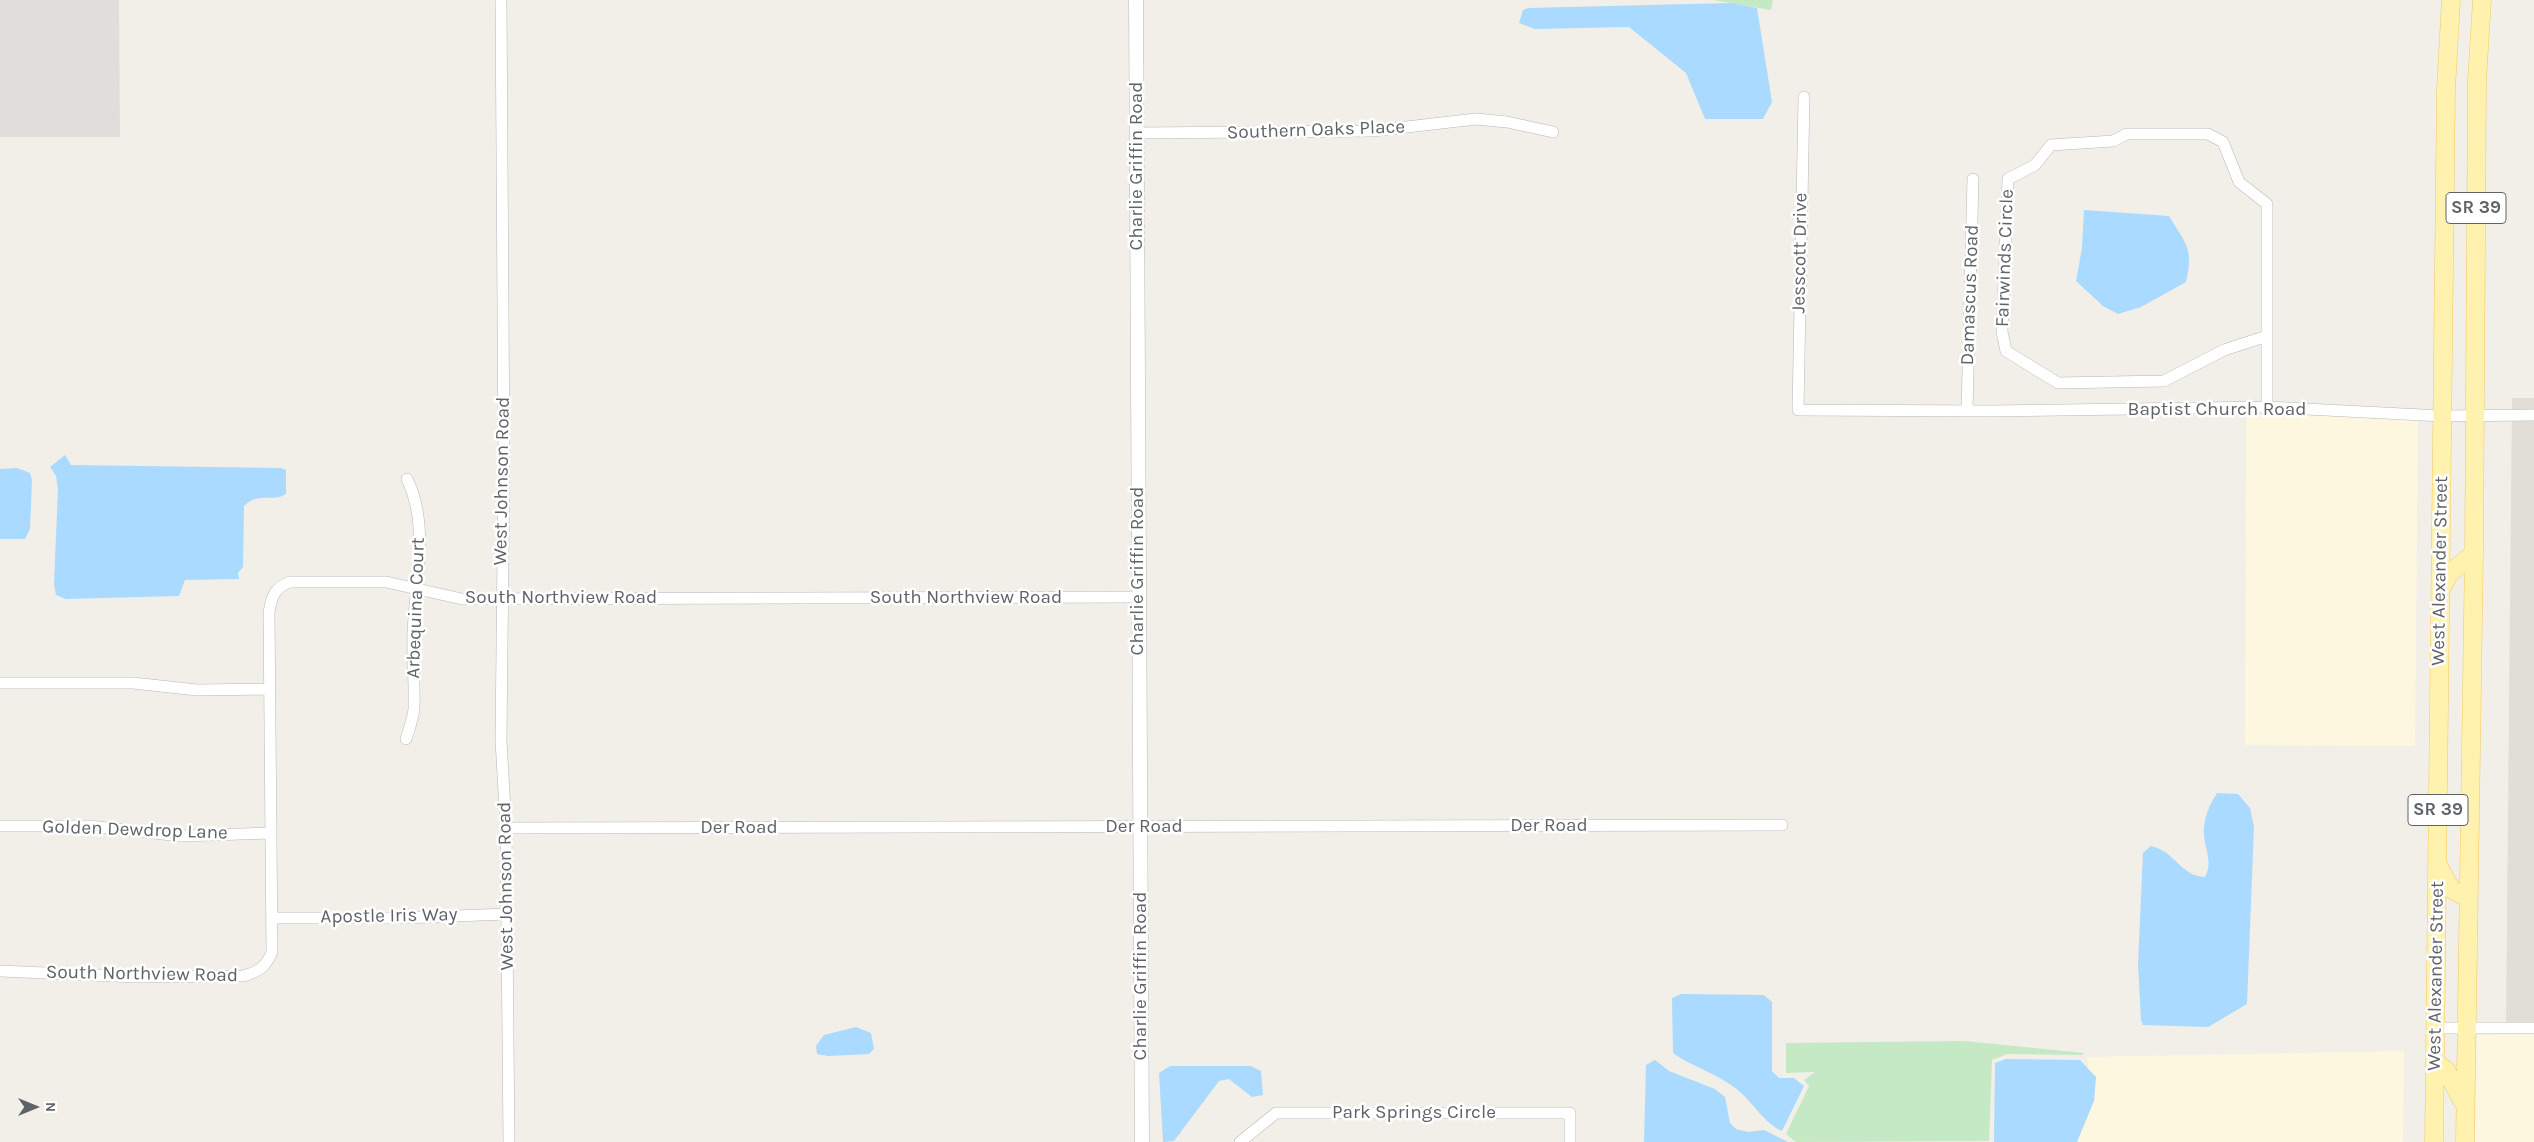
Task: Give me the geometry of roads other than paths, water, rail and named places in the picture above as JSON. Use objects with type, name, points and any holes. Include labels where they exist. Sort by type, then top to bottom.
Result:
[{"type":"main road","name":"West Alexander Street","points":[[2434,1142],[2442,416],[2445,309],[2446,89],[2452,0]]},
{"type":"main road","name":"West Alexander Street","points":[[2465,1142],[2474,553],[2473,416],[2478,71],[2482,0]]},
{"type":"main road","points":[[2440,593],[2449,574],[2474,553]]},
{"type":"main road","points":[[2437,865],[2451,889],[2468,898]]},
{"type":"main road","points":[[2435,1062],[2446,1070],[2465,1107]]},
{"type":"street","name":"West Johnson Road","points":[[501,0],[504,462],[501,599],[502,740],[506,828],[509,1142]]},
{"type":"street","name":"Charlie Griffin Road","points":[[1136,0],[1142,1142]]},
{"type":"street","name":"Jesscott Drive","points":[[1798,410],[1804,97]]},
{"type":"street","name":"Southern Oaks Place","points":[[1137,134],[1372,131],[1476,119],[1507,122],[1553,132]]},
{"type":"street","name":"Fairwinds Circle","points":[[2267,336],[2224,350],[2164,381],[2058,383],[2006,351],[2002,332],[2008,179],[2035,165],[2051,145],[2113,141],[2127,134],[2208,134],[2223,142],[2239,182],[2267,204],[2267,336],[2267,407]]},
{"type":"street","name":"Damascus Road","points":[[1967,410],[1973,179]]},
{"type":"street","name":"Baptist Church Road","points":[[1798,410],[2267,407],[2442,416],[2534,415]]},
{"type":"street","name":"Arbequina Court","points":[[406,739],[414,711],[413,633],[418,589],[418,511],[415,496],[407,479]]},
{"type":"street","name":"South Northview Road","points":[[0,971],[137,977],[243,976],[257,972],[268,963],[272,952],[269,612],[272,596],[279,586],[290,582],[386,582],[462,599],[1138,598]]},
{"type":"street","points":[[0,683],[133,683],[197,690],[270,689]]},
{"type":"street","name":"Der Road","points":[[506,828],[1782,825]]},
{"type":"street","name":"Golden Dewdrop Lane","points":[[0,826],[97,827],[182,836],[271,833]]},
{"type":"street","name":"Apostle Iris Way","points":[[272,918],[403,918],[506,914]]},
{"type":"street","points":[[2435,1028],[2534,1028]]},
{"type":"street","name":"Park Springs Circle","points":[[1240,1142],[1276,1113],[1570,1113],[1570,1142]]},
{"type":"water","points":[[1731,3],[1757,8],[1772,102],[1763,119],[1705,119],[1686,73],[1629,27],[1535,29],[1519,23],[1523,10],[1528,8]]},
{"type":"water","points":[[2084,210],[2169,216],[2184,240],[2189,254],[2186,282],[2141,307],[2118,314],[2103,306],[2076,281],[2082,248]]},
{"type":"water","points":[[65,455],[71,465],[281,468],[286,470],[286,494],[276,498],[255,499],[244,506],[243,567],[238,573],[239,579],[185,580],[179,596],[66,599],[56,595],[54,584],[58,489],[56,476],[50,467]]},
{"type":"water","points":[[17,468],[30,473],[32,480],[30,529],[25,539],[0,539],[0,469]]},
{"type":"water","points":[[2217,793],[2238,794],[2250,808],[2254,827],[2247,1004],[2208,1027],[2143,1025],[2141,1020],[2138,964],[2143,853],[2151,846],[2159,849],[2189,872],[2196,876],[2205,877],[2208,861],[2204,824],[2209,808]]},
{"type":"water","points":[[1681,994],[1764,995],[1772,1002],[1772,1071],[1779,1078],[1794,1078],[1804,1086],[1782,1131],[1770,1123],[1732,1086],[1673,1053],[1672,998]]},
{"type":"water","points":[[856,1027],[871,1033],[874,1049],[869,1054],[828,1056],[817,1054],[816,1046],[824,1035]]},
{"type":"water","points":[[2006,1059],[2080,1060],[2096,1077],[2094,1101],[2077,1142],[1994,1142],[1995,1063]]},
{"type":"water","points":[[1655,1060],[1669,1071],[1715,1089],[1725,1097],[1730,1123],[1736,1129],[1748,1132],[1764,1130],[1788,1142],[1644,1142],[1646,1065]]},
{"type":"water","points":[[1170,1066],[1251,1066],[1261,1071],[1263,1095],[1252,1097],[1229,1079],[1219,1081],[1174,1141],[1163,1142],[1159,1073]]}]
